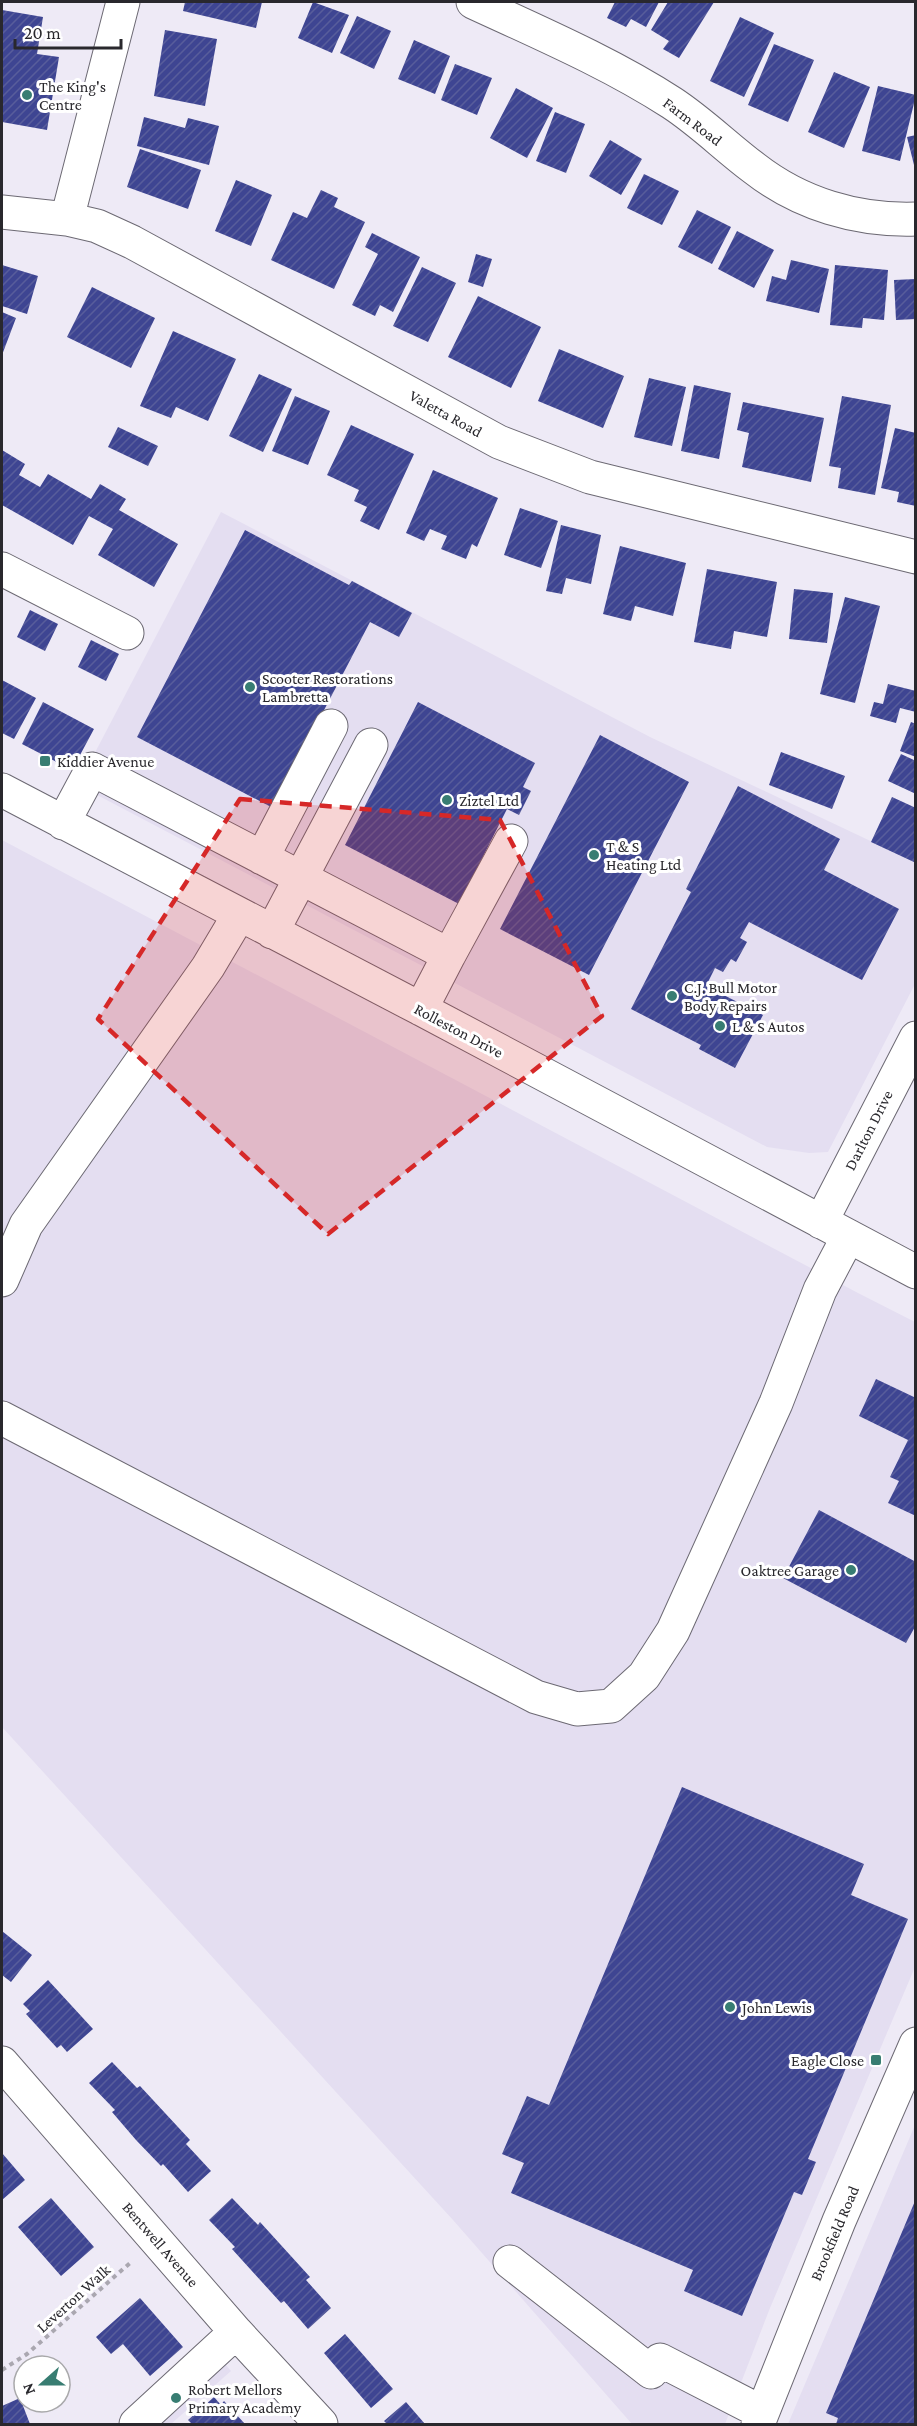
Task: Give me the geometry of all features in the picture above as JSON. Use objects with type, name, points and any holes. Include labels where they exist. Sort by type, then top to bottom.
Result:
[{"type":"street","points":[[67,219],[123,2]]},
{"type":"street","name":"Farm Road","points":[[473,2],[613,69],[672,104],[781,187],[834,211],[876,218],[915,219]]},
{"type":"street","name":"Valetta Road","points":[[2,212],[67,219],[97,226],[132,242],[499,442],[537,458],[590,477],[915,557]]},
{"type":"street","points":[[2,569],[83,595],[127,633]]},
{"type":"street","points":[[262,858],[332,726]]},
{"type":"street","points":[[272,932],[371,746]]},
{"type":"street","points":[[63,823],[92,769],[449,955]]},
{"type":"street","name":"Rolleston Drive","points":[[2,790],[421,1009],[915,1272]]},
{"type":"street","points":[[421,1009],[511,841]]},
{"type":"street","points":[[2,1280],[26,1225],[208,967],[239,915]]},
{"type":"street","name":"Darlton Drive","points":[[2,1418],[536,1697],[577,1709],[611,1706],[644,1676],[673,1631],[776,1403],[820,1290],[834,1230],[915,1038]]},
{"type":"street","name":"Brookfield Road","points":[[759,2418],[839,2221],[915,2044]]},
{"type":"street","name":"Bentwell Avenue","points":[[2,2063],[237,2332],[321,2424]]},
{"type":"street","points":[[510,2262],[651,2372],[660,2360],[759,2418]]},
{"type":"street","points":[[136,2424],[237,2332]]},
{"type":"path","name":"Leverton Walk","points":[[2,2370],[27,2354],[157,2239]]},
{"type":"highlighted area","points":[[240,799],[500,820],[602,1016],[328,1234],[98,1019]]},
{"type":"shaded area","points":[[221,512],[650,737],[915,862],[915,984],[828,1152],[809,1153],[767,1147],[78,785]]},
{"type":"shaded area","points":[[2,840],[915,1322],[915,1967],[770,2308],[725,2424],[632,2424],[453,2220],[2,1727]]},
{"type":"shaded area","points":[[915,2125],[915,2424],[788,2424]]},
{"type":"shaded area","name":"Robert Mellors Primary Academy","points":[[210,2346],[231,2371],[171,2424],[122,2424]]},
{"type":"building","points":[[185,2],[262,2],[256,28],[183,11]]},
{"type":"building","points":[[313,2],[349,15],[332,53],[298,38]]},
{"type":"building","points":[[615,2],[659,2],[646,27],[631,19],[626,27],[607,18]]},
{"type":"building","points":[[668,2],[714,2],[679,58],[663,49],[669,41],[651,30]]},
{"type":"building","name":"The King's Centre","points":[[2,10],[43,17],[37,54],[59,57],[47,130],[2,122]]},
{"type":"building","points":[[357,16],[391,31],[374,69],[340,53]]},
{"type":"building","points":[[740,17],[774,33],[744,97],[710,81]]},
{"type":"building","points":[[165,30],[217,39],[205,106],[154,96]]},
{"type":"building","points":[[414,40],[450,56],[435,94],[398,79]]},
{"type":"building","points":[[774,44],[814,60],[788,122],[748,105]]},
{"type":"building","points":[[455,64],[492,78],[477,115],[441,100]]},
{"type":"building","points":[[834,72],[870,87],[844,148],[808,132]]},
{"type":"building","points":[[878,86],[916,95],[900,161],[862,151]]},
{"type":"building","points":[[516,88],[553,108],[527,158],[490,138]]},
{"type":"building","points":[[555,112],[585,124],[566,173],[536,161]]},
{"type":"building","points":[[144,117],[185,128],[188,118],[219,126],[209,165],[137,146]]},
{"type":"building","points":[[916,135],[916,164],[914,165],[907,137]]},
{"type":"building","points":[[610,140],[642,159],[621,195],[589,176]]},
{"type":"building","points":[[140,149],[201,170],[188,209],[127,187]]},
{"type":"building","points":[[644,174],[679,191],[662,225],[627,208]]},
{"type":"building","points":[[236,180],[272,195],[251,246],[215,231]]},
{"type":"building","points":[[321,190],[338,198],[334,207],[365,222],[334,289],[271,260],[293,212],[307,218]]},
{"type":"building","points":[[697,210],[731,227],[712,264],[678,247]]},
{"type":"building","points":[[737,231],[774,250],[754,288],[718,269]]},
{"type":"building","points":[[372,233],[420,257],[393,312],[380,305],[375,316],[352,305],[378,254],[365,247]]},
{"type":"building","points":[[476,254],[492,259],[483,287],[468,282]]},
{"type":"building","points":[[791,260],[829,269],[819,313],[766,301],[772,276],[786,280]]},
{"type":"building","points":[[2,265],[38,276],[27,314],[2,306]]},
{"type":"building","points":[[835,265],[888,270],[884,320],[863,318],[862,328],[830,325]]},
{"type":"building","points":[[422,267],[456,283],[428,342],[393,326]]},
{"type":"building","points":[[916,279],[916,319],[896,320],[894,280]]},
{"type":"building","points":[[92,287],[155,318],[131,368],[67,337]]},
{"type":"building","points":[[478,296],[541,327],[511,388],[448,357]]},
{"type":"building","points":[[2,312],[16,318],[2,355]]},
{"type":"building","points":[[173,331],[236,359],[208,421],[176,407],[171,418],[140,406]]},
{"type":"building","points":[[559,349],[624,376],[603,428],[538,401]]},
{"type":"building","points":[[259,374],[292,389],[263,452],[229,436]]},
{"type":"building","points":[[649,378],[686,387],[672,446],[634,437]]},
{"type":"building","points":[[694,385],[731,393],[719,459],[681,451]]},
{"type":"building","points":[[295,396],[330,411],[308,465],[272,451]]},
{"type":"building","points":[[842,396],[891,405],[875,495],[838,488],[841,468],[829,466]]},
{"type":"building","points":[[743,402],[824,418],[811,482],[742,467],[749,433],[737,430]]},
{"type":"building","points":[[351,425],[414,454],[379,530],[360,521],[367,507],[354,501],[359,490],[327,475]]},
{"type":"building","points":[[118,427],[158,446],[148,466],[108,447]]},
{"type":"building","points":[[895,428],[916,433],[916,506],[897,502],[899,492],[881,488]]},
{"type":"building","points":[[2,450],[25,464],[19,475],[40,487],[48,474],[91,499],[100,484],[126,499],[119,510],[178,544],[154,587],[98,555],[113,529],[89,516],[73,545],[2,505]]},
{"type":"building","points":[[433,470],[498,498],[477,547],[472,544],[466,559],[441,549],[447,536],[430,529],[424,541],[406,533]]},
{"type":"building","points":[[520,508],[558,521],[541,568],[504,555]]},
{"type":"building","points":[[561,525],[601,535],[591,584],[566,578],[562,594],[546,591]]},
{"type":"building","name":"Scooter Restorations Lambretta","points":[[245,530],[349,585],[352,581],[412,613],[399,637],[370,622],[273,808],[137,737]]},
{"type":"building","points":[[620,546],[686,563],[673,616],[635,606],[631,621],[603,614]]},
{"type":"building","points":[[707,569],[777,582],[767,637],[734,631],[731,649],[694,642]]},
{"type":"building","points":[[794,589],[833,593],[827,643],[789,639]]},
{"type":"building","points":[[845,597],[880,606],[855,703],[820,694]]},
{"type":"building","points":[[30,610],[58,624],[45,651],[17,637]]},
{"type":"building","points":[[91,640],[119,654],[106,681],[78,667]]},
{"type":"building","points":[[2,680],[36,698],[14,739],[2,733]]},
{"type":"building","points":[[888,684],[916,691],[916,712],[900,708],[896,723],[870,716],[874,702],[883,704]]},
{"type":"building","points":[[43,702],[94,729],[72,770],[22,744]]},
{"type":"building","name":"Ziztel Ltd","points":[[418,702],[535,763],[523,787],[531,791],[519,815],[507,809],[459,904],[345,845]]},
{"type":"building","points":[[911,722],[916,724],[916,757],[900,751]]},
{"type":"building","name":"T & S Heating Ltd","points":[[600,735],[689,782],[589,975],[500,929]]},
{"type":"building","points":[[781,752],[845,776],[832,809],[769,785]]},
{"type":"building","points":[[901,754],[916,761],[916,794],[888,781]]},
{"type":"building","points":[[738,786],[840,839],[824,870],[899,909],[862,980],[749,922],[740,938],[747,942],[736,962],[731,959],[723,972],[715,968],[706,986],[763,1015],[735,1068],[699,1049],[701,1045],[631,1009],[691,892],[686,889]]},
{"type":"building","points":[[892,797],[916,808],[916,863],[871,842]]},
{"type":"building","points":[[876,1379],[916,1398],[916,1516],[888,1503],[899,1481],[890,1477],[908,1440],[859,1416]]},
{"type":"building","name":"Oaktree Garage","points":[[819,1510],[916,1562],[916,1625],[906,1643],[783,1578]]},
{"type":"building","name":"John Lewis","points":[[682,1787],[864,1864],[851,1895],[908,1919],[808,2159],[816,2162],[802,2195],[794,2192],[742,2316],[684,2291],[693,2270],[511,2193],[524,2163],[502,2154],[527,2096],[549,2105]]},
{"type":"building","points":[[2,1931],[32,1955],[11,1982],[2,1975]]},
{"type":"building","points":[[48,1980],[93,2029],[67,2052],[61,2045],[57,2048],[26,2014],[30,2011],[23,2004]]},
{"type":"building","points":[[112,2062],[137,2088],[140,2086],[190,2140],[186,2144],[211,2171],[188,2192],[163,2164],[161,2166],[136,2140],[112,2112],[115,2110],[89,2083]]},
{"type":"building","points":[[2,2153],[25,2180],[2,2200]]},
{"type":"building","points":[[51,2198],[94,2247],[61,2276],[18,2227]]},
{"type":"building","points":[[232,2198],[258,2225],[260,2222],[310,2277],[306,2280],[331,2308],[308,2329],[284,2301],[281,2303],[232,2249],[235,2247],[209,2220]]},
{"type":"building","points":[[915,2201],[916,2424],[836,2424],[838,2418],[826,2413]]},
{"type":"building","points":[[140,2298],[183,2347],[150,2376],[123,2344],[111,2354],[96,2337]]},
{"type":"building","points":[[345,2334],[393,2389],[371,2408],[324,2353]]},
{"type":"building","points":[[214,2397],[221,2405],[224,2401],[245,2424],[192,2424],[188,2420]]},
{"type":"building","points":[[12,2402],[12,2414],[26,2414],[30,2424],[2,2424],[2,2406]]},
{"type":"building","points":[[406,2402],[425,2424],[387,2424],[384,2421]]},
{"type":"place","name":"The King's Centre","points":[[27,95]]},
{"type":"place","name":"Scooter Restorations Lambretta","points":[[250,687]]},
{"type":"place","name":"Kiddier Avenue","points":[[45,761]]},
{"type":"place","name":"Ziztel Ltd","points":[[447,800]]},
{"type":"place","name":"T & S Heating Ltd","points":[[594,855]]},
{"type":"place","name":"C.J. Bull Motor Body Repairs","points":[[672,996]]},
{"type":"place","name":"L & S Autos","points":[[720,1026]]},
{"type":"place","name":"Oaktree Garage","points":[[851,1570]]},
{"type":"place","name":"John Lewis","points":[[730,2007]]},
{"type":"place","name":"Eagle Close","points":[[876,2060]]},
{"type":"place","name":"Robert Mellors Primary Academy","points":[[176,2398]]}]
